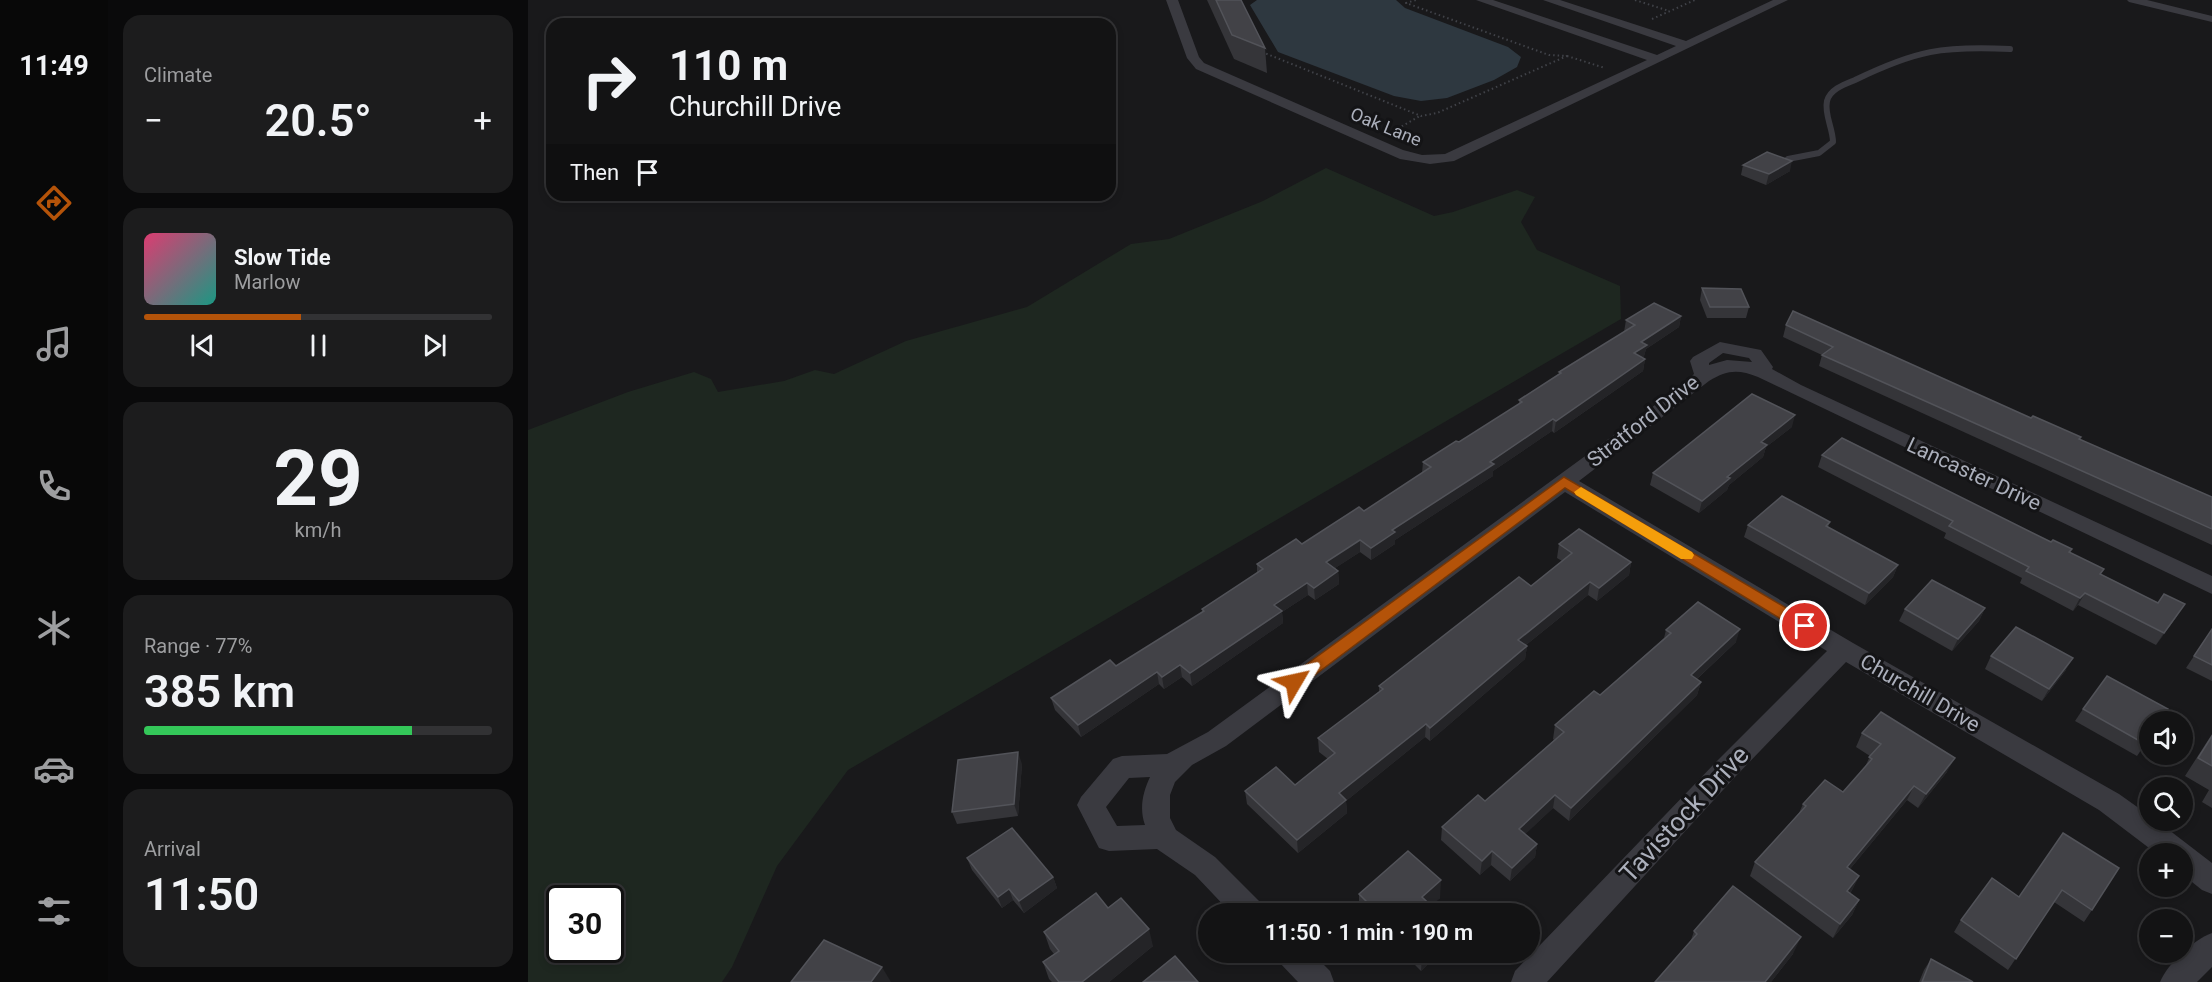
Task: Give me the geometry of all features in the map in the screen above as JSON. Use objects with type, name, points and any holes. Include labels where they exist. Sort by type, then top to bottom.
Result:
[{"type":"street","name":"Oak Lane","points":[[1172,0],[1193,58],[1200,66],[1381,144],[1405,158],[1416,160],[1449,158],[1782,0]]},
{"type":"street","points":[[1482,0],[1657,59]]},
{"type":"street","points":[[1549,0],[1686,45]]},
{"type":"street","points":[[2133,0],[2212,19]]},
{"type":"street","points":[[1703,374],[1699,361],[1720,347],[1755,354],[1767,373]]},
{"type":"street","name":"Stratford Drive","points":[[1164,836],[1155,813],[1158,791],[1164,776],[1173,765],[1227,732],[1688,390],[1703,374],[1722,366],[1736,366]]},
{"type":"street","name":"Lancaster Drive","points":[[1736,366],[1767,373],[1794,388],[2212,586]]},
{"type":"street","name":"Churchill Drive","points":[[1564,482],[1844,649],[2109,802],[2165,843]]},
{"type":"street","name":"Tavistock Drive","points":[[1526,982],[1725,770],[1844,649]]},
{"type":"street","points":[[1173,765],[1122,768],[1091,805],[1109,839],[1164,836],[1174,846],[1209,869],[1241,903]]},
{"type":"street","name":"Churchill Drive","points":[[2193,865],[2212,881]]},
{"type":"street","points":[[2175,982],[2212,947]]},
{"type":"street","points":[[1301,963],[1319,982]]},
{"type":"lane","points":[[1788,159],[1819,153],[1833,142],[1834,131],[1826,106],[1828,97],[1847,84],[1920,52],[1947,49],[2010,49]]},
{"type":"path","points":[[1416,0],[1406,3],[1549,56],[1567,56],[1608,70]]},
{"type":"path","points":[[1635,0],[1670,11]]},
{"type":"path","points":[[1651,19],[1695,0]]},
{"type":"path","points":[[1263,52],[1421,116]]},
{"type":"path","points":[[1388,134],[1421,116],[1437,113],[1567,56]]},
{"type":"shaded area","points":[[1257,0],[1396,0],[1405,8],[1508,47],[1521,57],[1517,67],[1494,80],[1447,98],[1421,101],[1394,96],[1278,52],[1250,5]]},
{"type":"shaded area","points":[[1326,168],[1434,216],[1453,212],[1517,190],[1535,197],[1521,222],[1537,250],[1620,286],[1621,319],[848,770],[777,866],[732,967],[722,982],[528,982],[528,430],[628,392],[694,372],[711,379],[718,392],[784,381],[815,370],[834,374],[906,341],[1027,307],[1131,244],[1169,239],[1263,201]]},
{"type":"building","points":[[1216,0],[1241,0],[1265,48],[1232,35]]},
{"type":"building","points":[[1767,152],[1792,161],[1769,174],[1743,165]]},
{"type":"building","points":[[1702,288],[1741,289],[1749,307],[1710,307]]},
{"type":"building","points":[[1654,303],[1681,316],[1641,342],[1647,345],[1634,353],[1645,359],[1556,421],[1553,419],[1490,462],[1494,464],[1392,530],[1395,532],[1371,548],[1360,540],[1326,562],[1338,571],[1314,588],[1307,583],[1274,605],[1282,611],[1190,673],[1180,665],[1162,677],[1157,672],[1078,725],[1051,698],[1110,660],[1116,666],[1204,611],[1202,609],[1263,569],[1257,564],[1296,539],[1302,544],[1359,507],[1364,511],[1431,467],[1423,462],[1522,402],[1519,400],[1561,373],[1559,372],[1635,325],[1626,320]]},
{"type":"building","points":[[1793,311],[2212,497],[2212,529],[1822,355],[1833,347],[1786,325]]},
{"type":"building","points":[[1752,394],[1795,415],[1761,442],[1767,445],[1727,477],[1730,478],[1702,501],[1653,473]]},
{"type":"building","points":[[1842,438],[2051,542],[2053,540],[2072,549],[2069,552],[2104,569],[2100,574],[2158,603],[2164,594],[2185,604],[2164,633],[2085,593],[2080,598],[2026,571],[2029,567],[1949,526],[1953,521],[1822,455]]},
{"type":"building","points":[[1782,496],[1830,522],[1826,526],[1898,565],[1869,593],[1748,525]]},
{"type":"building","points":[[1579,529],[1631,562],[1599,588],[1590,582],[1518,640],[1527,646],[1430,728],[1426,724],[1339,793],[1346,800],[1297,840],[1245,791],[1276,767],[1295,785],[1335,753],[1318,738],[1383,689],[1379,686],[1519,577],[1531,586],[1572,553],[1559,544]]},
{"type":"building","points":[[1932,580],[1985,608],[1958,639],[1905,609]]},
{"type":"building","points":[[1698,602],[1740,629],[1691,675],[1701,682],[1571,808],[1555,795],[1519,829],[1537,844],[1512,868],[1492,851],[1482,861],[1442,827],[1478,795],[1485,801],[1564,732],[1555,725],[1594,691],[1600,695],[1671,633],[1666,630]]},
{"type":"building","points":[[2016,627],[2073,658],[2049,689],[1991,656]]},
{"type":"building","points":[[2212,629],[2212,665],[2194,656]]},
{"type":"building","points":[[2107,676],[2168,709],[2167,711],[2139,711],[2139,741],[2083,709]]},
{"type":"building","points":[[1881,712],[1955,758],[1926,794],[1914,786],[1847,867],[1859,876],[1847,891],[1859,900],[1840,924],[1755,862],[1806,806],[1803,804],[1825,780],[1843,792],[1872,759],[1869,757],[1881,744],[1862,733]]},
{"type":"building","points":[[2212,736],[2212,766],[2198,758]]},
{"type":"building","points":[[1018,752],[1014,804],[952,812],[958,760]]},
{"type":"building","points":[[1012,828],[1053,877],[1019,901],[1009,889],[998,897],[967,858]]},
{"type":"building","points":[[2063,833],[2119,868],[2092,910],[2062,890],[2016,959],[1961,920],[1992,878],[2019,897]]},
{"type":"building","points":[[1408,851],[1441,880],[1422,897],[1428,903],[1368,903],[1359,894]]},
{"type":"building","points":[[1733,886],[1801,937],[1765,982],[1655,982],[1697,934],[1694,931]]},
{"type":"building","points":[[1096,893],[1108,908],[1121,898],[1149,929],[1082,982],[1059,982],[1043,962],[1059,951],[1044,932]]},
{"type":"building","points":[[824,940],[882,967],[871,982],[791,982]]},
{"type":"building","points":[[1175,956],[1198,982],[1143,982]]},
{"type":"building","points":[[1931,959],[1973,982],[1922,982]]},
{"type":"slow traffic","points":[[1581,492],[1686,555]]},
{"type":"route","points":[[1294,682],[1564,482],[1805,626]]}]
